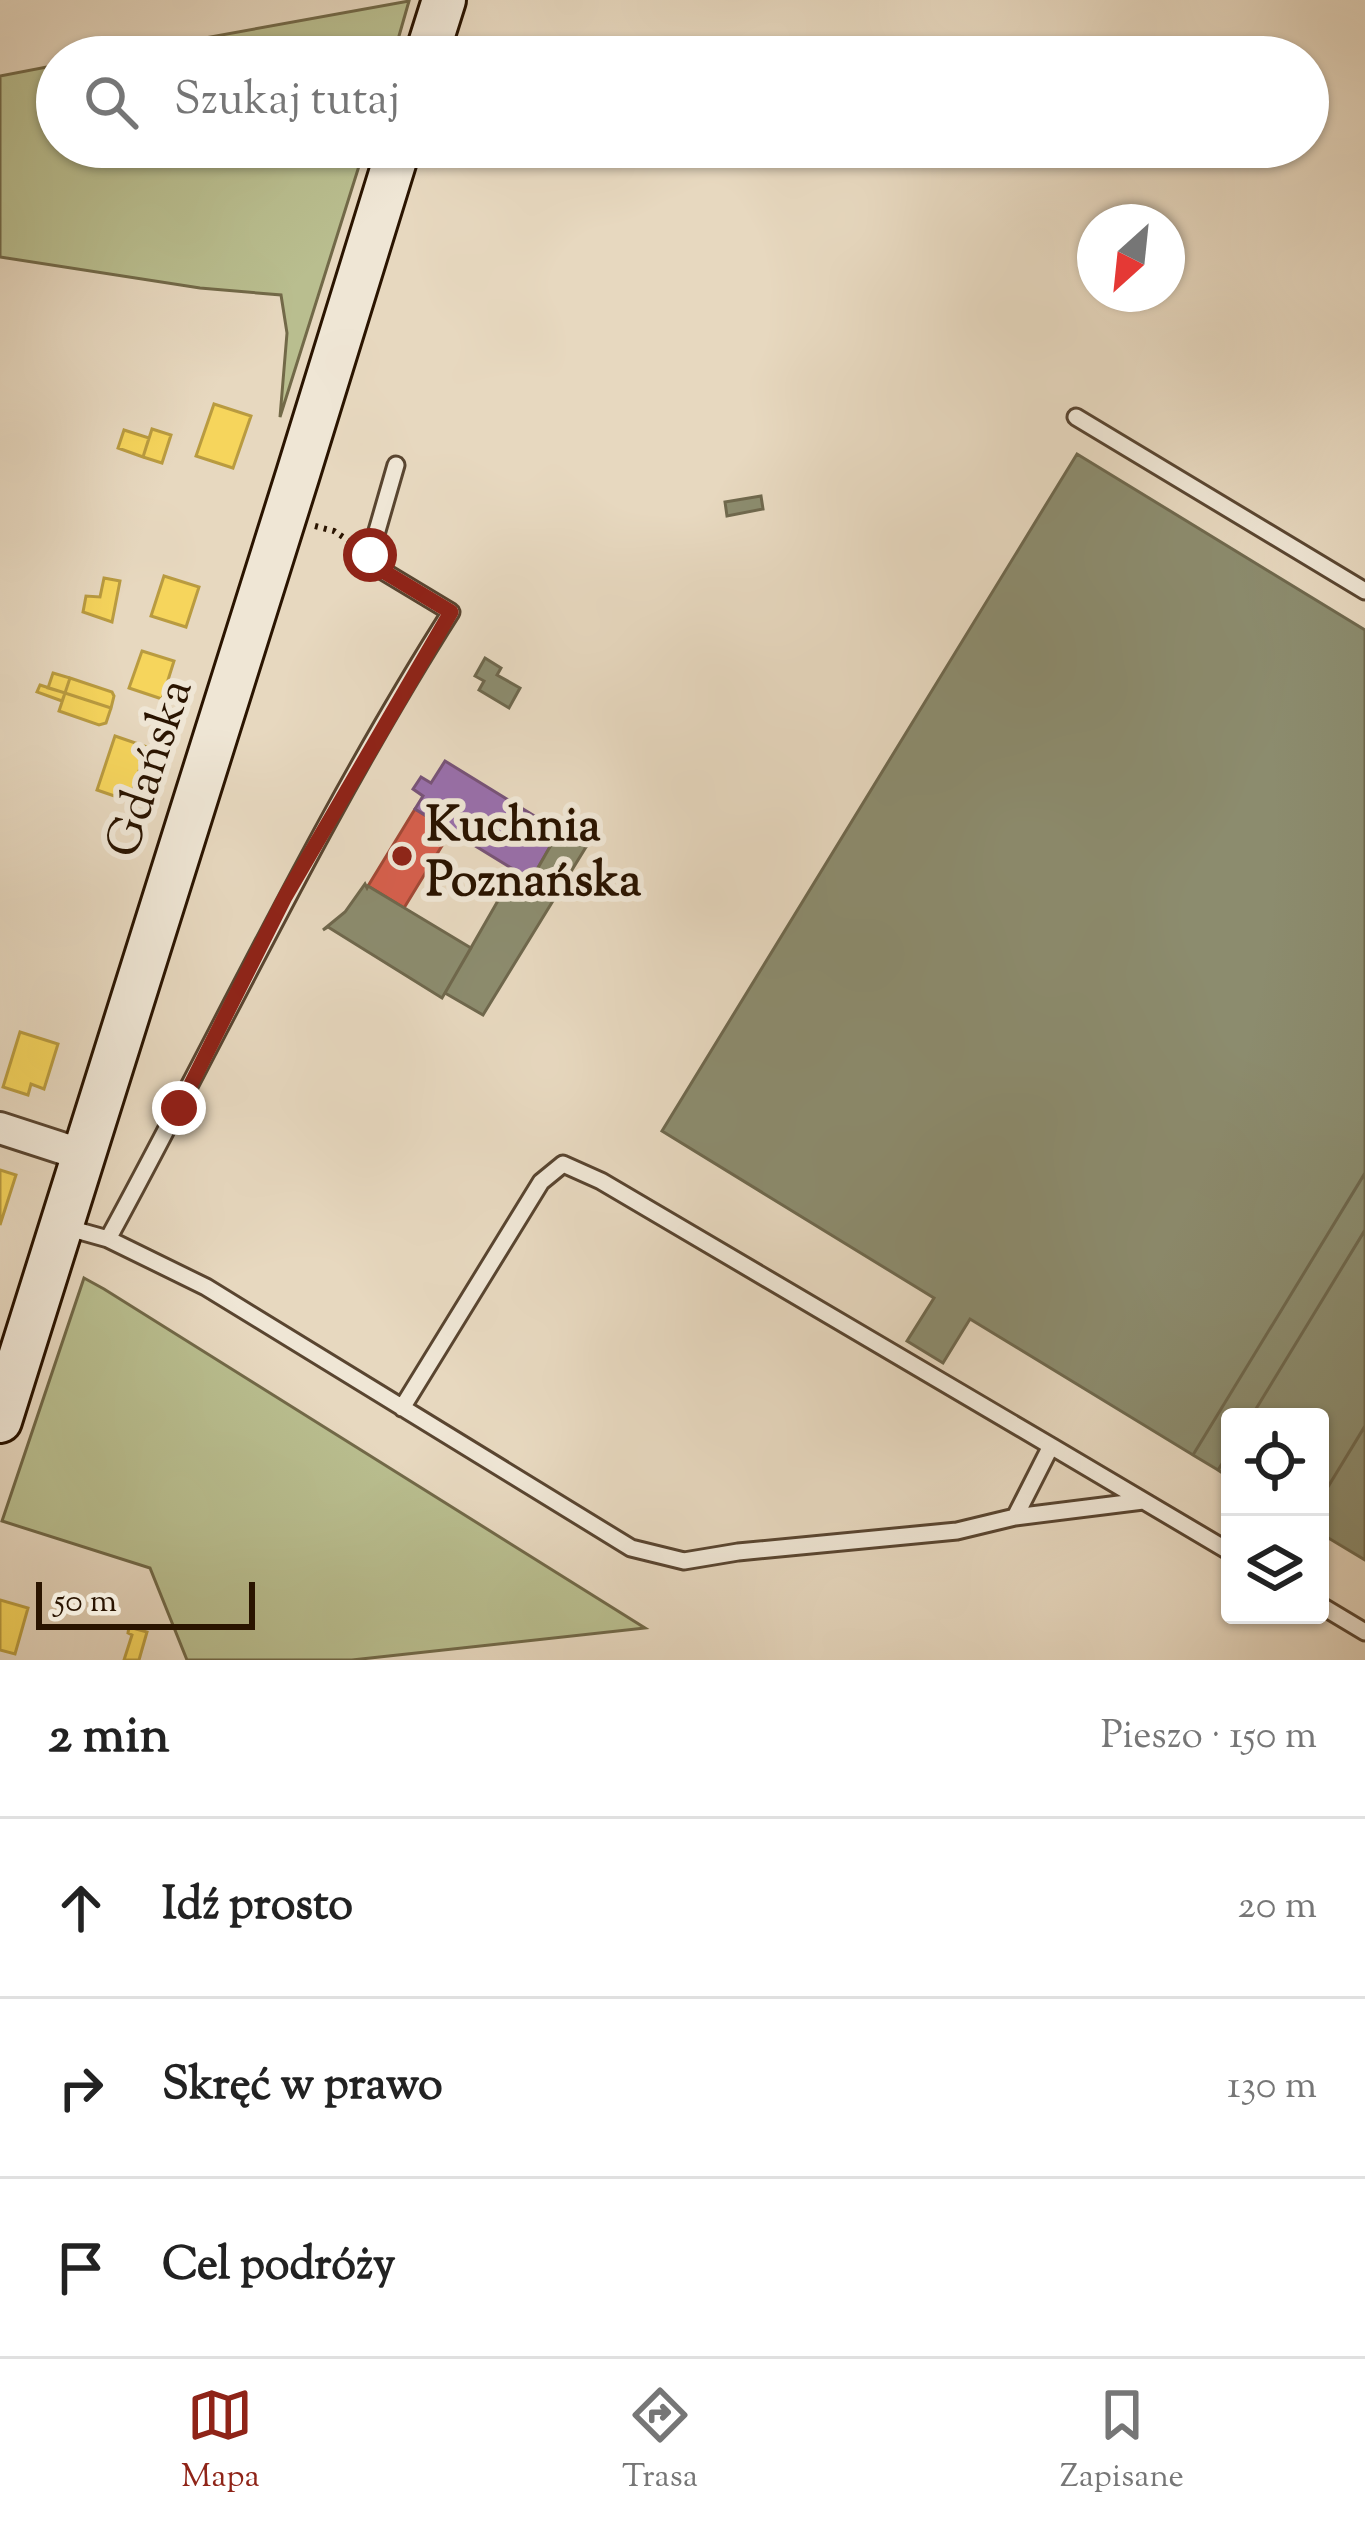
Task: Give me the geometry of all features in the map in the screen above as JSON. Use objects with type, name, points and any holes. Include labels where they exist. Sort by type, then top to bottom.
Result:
[{"type":"main road","points":[[433,36],[444,0]]},
{"type":"main road","name":"Gdańska","points":[[0,1421],[392,168]]},
{"type":"street","points":[[0,1129],[83,1156]]},
{"type":"lane","points":[[1076,417],[1365,590]]},
{"type":"lane","points":[[108,1239],[285,897],[451,612],[368,562],[396,465]]},
{"type":"lane","points":[[402,1408],[542,1182],[562,1164],[601,1181],[1221,1547]]},
{"type":"lane","points":[[62,1227],[108,1239],[206,1287],[631,1548],[684,1561],[957,1531],[1015,1517],[1144,1501]]},
{"type":"lane","points":[[1015,1517],[1051,1446]]},
{"type":"lane","points":[[1329,1610],[1365,1632]]},
{"type":"green space","points":[[409,1],[399,36],[216,36]]},
{"type":"green space","points":[[36,69],[36,168],[358,168],[280,417],[287,333],[281,295],[200,288],[0,257],[0,76]]},
{"type":"green space","points":[[84,1278],[645,1628],[352,1660],[187,1660],[150,1568],[2,1521]]},
{"type":"building: Mieszkania","points":[[214,404],[251,416],[233,468],[196,456]]},
{"type":"building: Mieszkania","points":[[152,429],[171,435],[162,463],[143,457]]},
{"type":"building: Mieszkania","points":[[124,430],[149,438],[143,457],[118,448]]},
{"type":"building: Mieszkania","points":[[164,576],[199,587],[186,627],[151,616]]},
{"type":"building: Mieszkania","points":[[104,578],[120,581],[112,622],[83,612],[86,596],[100,597]]},
{"type":"building: Mieszkania","points":[[142,651],[174,661],[162,699],[129,688]]},
{"type":"building: Mieszkania","points":[[53,673],[70,678],[65,693],[48,688]]},
{"type":"building: Mieszkania","points":[[70,678],[112,692],[111,708],[65,693]]},
{"type":"building: Mieszkania","points":[[40,685],[65,693],[62,701],[37,692]]},
{"type":"building: Mieszkania","points":[[65,693],[111,708],[106,723],[99,725],[59,711]]},
{"type":"building: Mieszkania","points":[[115,736],[147,747],[129,801],[97,790]]},
{"type":"building: Mieszkania","points":[[20,1032],[58,1044],[44,1089],[31,1084],[28,1095],[3,1087]]},
{"type":"building: Mieszkania","points":[[0,1170],[16,1175],[0,1225]]},
{"type":"building: Mieszkania","points":[[0,1600],[28,1608],[15,1654],[0,1650]]},
{"type":"building: Mieszkania","points":[[129,1627],[147,1632],[139,1660],[124,1660],[132,1635]]},
{"type":"building: Handel","points":[[415,809],[451,831],[404,908],[368,886]]},
{"type":"building: Biura","points":[[445,761],[559,831],[531,880],[415,809],[423,796],[413,789],[421,777],[431,783]]},
{"type":"building: Przemysł","points":[[1077,454],[1365,630],[1365,1173],[1193,1455],[970,1319],[943,1363],[907,1341],[934,1298],[662,1131]]},
{"type":"building: Przemysł","points":[[761,496],[763,509],[727,516],[725,502]]},
{"type":"building: Przemysł","points":[[485,658],[501,668],[497,675],[520,688],[509,708],[479,690],[484,681],[475,676]]},
{"type":"building: Przemysł","points":[[559,831],[586,847],[483,1015],[445,993],[515,871],[531,880]]},
{"type":"building: Przemysł","points":[[365,884],[471,948],[442,998],[328,927],[323,930],[345,912]]},
{"type":"building: Przemysł","points":[[1365,1173],[1365,1230],[1256,1408],[1222,1408]]},
{"type":"building: Przemysł","points":[[1365,1230],[1365,1426],[1329,1485],[1329,1408],[1256,1408]]},
{"type":"building: Przemysł","points":[[1221,1409],[1221,1465],[1218,1470],[1193,1455]]},
{"type":"building: Przemysł","points":[[1365,1426],[1365,1560],[1329,1538],[1329,1485]]},
{"type":"place","name":"Kuchnia Poznańska","points":[[402,856]]},
{"type":"route","points":[[179,1108],[285,897],[451,612],[368,562],[370,555]]}]
